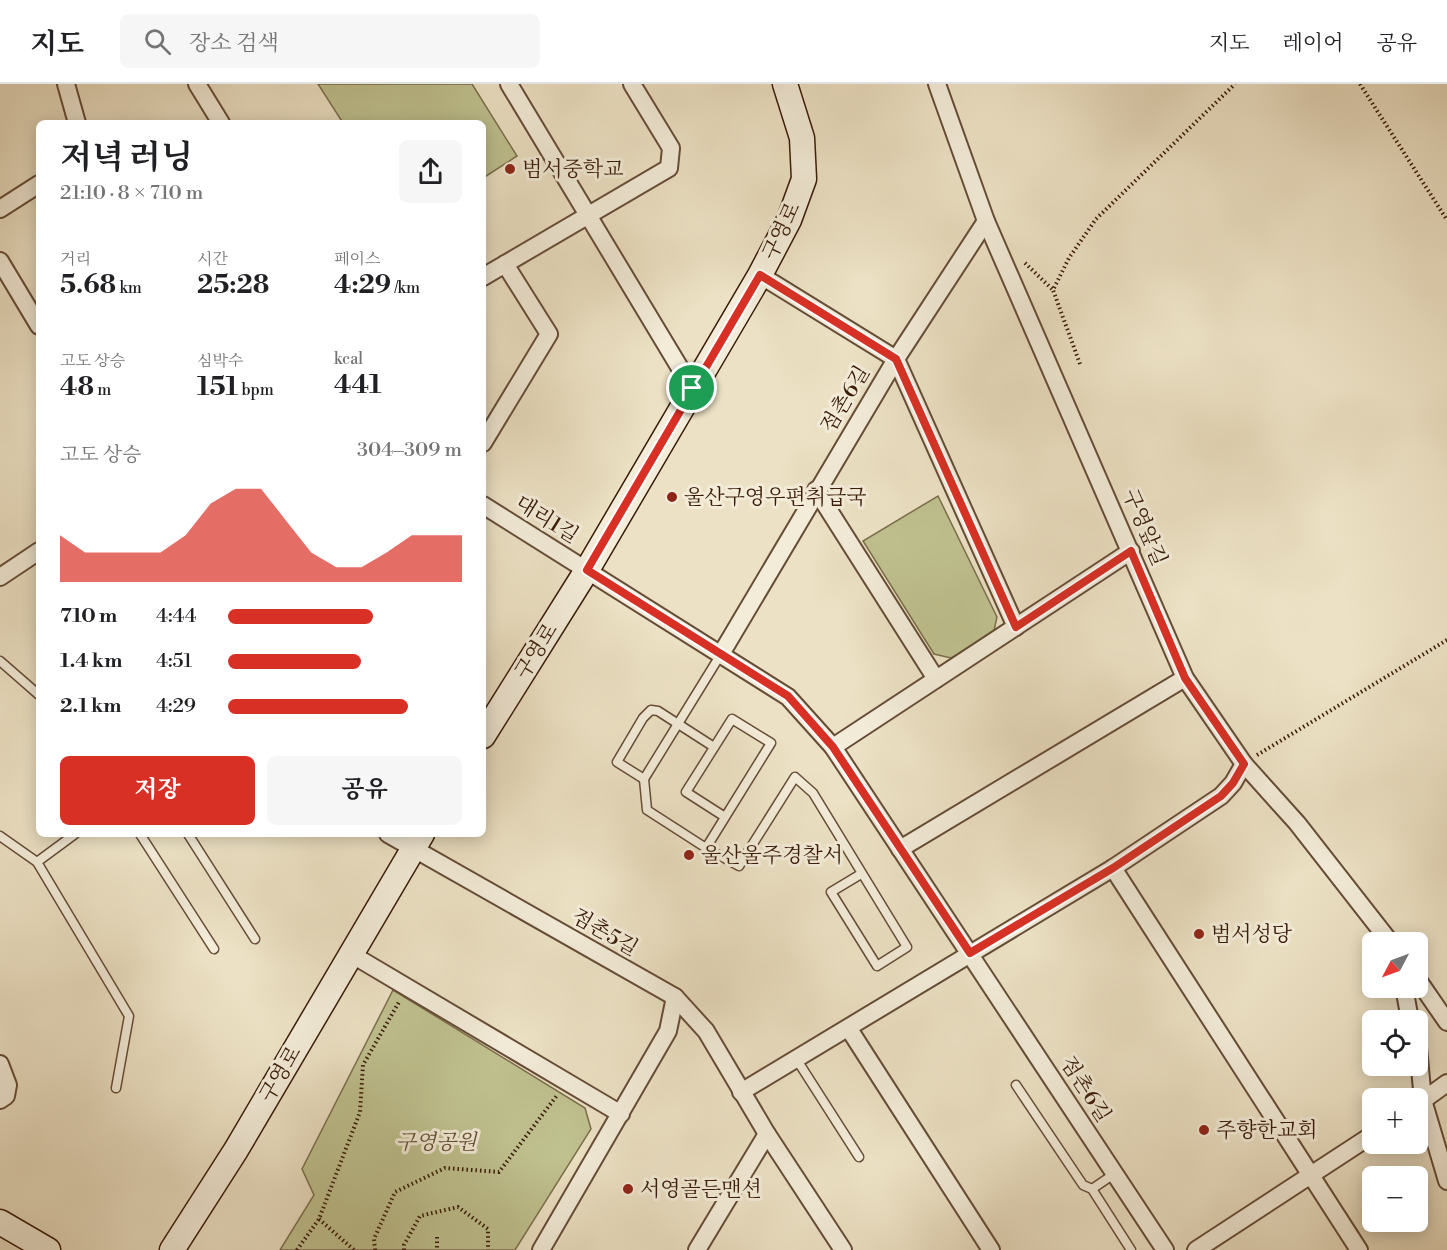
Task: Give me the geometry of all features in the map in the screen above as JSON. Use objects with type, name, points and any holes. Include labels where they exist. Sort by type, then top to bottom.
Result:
[{"type":"main road","name":"구영로","points":[[486,731],[587,570],[760,275],[789,220],[804,179],[802,138],[785,84]]},
{"type":"main road","name":"구영로","points":[[172,1250],[236,1150],[417,841]]},
{"type":"main road","points":[[0,1222],[48,1250]]},
{"type":"street","points":[[66,84],[76,120]]},
{"type":"street","points":[[197,84],[218,120]]},
{"type":"street","points":[[509,84],[692,388]]},
{"type":"street","points":[[486,275],[669,168],[671,148],[632,84]]},
{"type":"street","name":"구영앞길","points":[[937,84],[986,221],[1185,678],[1244,764],[1297,823],[1382,932]]},
{"type":"street","points":[[0,209],[36,186]]},
{"type":"street","points":[[760,275],[896,359],[986,221]]},
{"type":"street","points":[[0,261],[36,322]]},
{"type":"street","points":[[486,438],[549,334],[505,264]]},
{"type":"street","name":"점촌6길","points":[[721,654],[816,490],[896,359]]},
{"type":"street","name":"점촌6길","points":[[896,359],[1016,627]]},
{"type":"street","points":[[816,490],[936,679]]},
{"type":"street","name":"대리1길","points":[[486,507],[587,570]]},
{"type":"street","points":[[833,747],[1131,551]]},
{"type":"street","points":[[0,577],[36,553]]},
{"type":"street","name":"점촌6길","points":[[587,570],[788,696],[833,747],[1165,1250]]},
{"type":"street","points":[[900,849],[1185,678]]},
{"type":"street","points":[[741,1092],[1113,868],[1221,796],[1233,783],[1244,764]]},
{"type":"street","name":"점촌5길","points":[[400,837],[417,841],[675,997],[706,1031],[767,1134],[843,1250]]},
{"type":"street","points":[[1113,868],[1359,1250]]},
{"type":"street","points":[[351,954],[621,1114]]},
{"type":"street","points":[[1428,994],[1447,1022]]},
{"type":"street","points":[[541,1250],[668,1031],[675,997]]},
{"type":"street","points":[[849,1029],[991,1250]]},
{"type":"street","points":[[0,1064],[8,1085],[6,1096],[0,1100]]},
{"type":"street","points":[[1428,1096],[1447,1083]]},
{"type":"street","points":[[1428,1125],[1447,1181]]},
{"type":"street","points":[[697,1250],[767,1134]]},
{"type":"street","points":[[1196,1250],[1362,1142]]},
{"type":"lane","points":[[721,654],[679,726],[644,779],[647,810],[739,866],[795,777],[813,793],[907,947],[877,966],[831,892],[861,874]]},
{"type":"lane","points":[[0,661],[36,692]]},
{"type":"lane","points":[[644,779],[617,762],[643,718],[651,711],[658,711],[714,747]]},
{"type":"lane","points":[[706,848],[771,744],[732,719],[686,792],[725,817]]},
{"type":"lane","points":[[0,836],[37,862],[129,1016],[116,1088]]},
{"type":"lane","points":[[37,862],[71,837]]},
{"type":"lane","points":[[142,837],[214,949]]},
{"type":"lane","points":[[190,837],[255,939]]},
{"type":"lane","points":[[797,1060],[859,1157]]},
{"type":"lane","points":[[1016,1085],[1083,1185],[1092,1189],[1131,1250]]},
{"type":"lane","points":[[1092,1189],[1114,1174]]},
{"type":"path","points":[[1080,364],[1053,290],[1069,258],[1096,219],[1235,84]]},
{"type":"path","points":[[1360,84],[1447,220]]},
{"type":"path","points":[[1244,764],[1447,640]]},
{"type":"path","points":[[297,1250],[319,1219],[360,1112],[363,1065],[408,988]]},
{"type":"path","points":[[375,1250],[374,1239],[395,1192],[445,1168],[499,1172],[567,1082]]},
{"type":"path","points":[[404,1250],[404,1245],[420,1216],[458,1207],[488,1229],[488,1250]]},
{"type":"path","points":[[319,1219],[354,1250]]},
{"type":"path","points":[[437,1237],[437,1250]]},
{"type":"green space","points":[[318,84],[472,84],[517,156],[486,176],[486,120],[341,120]]},
{"type":"green space","points":[[938,496],[997,617],[993,635],[951,658],[934,654],[863,541]]},
{"type":"green space","name":"구영공원","points":[[393,990],[585,1108],[591,1129],[515,1250],[280,1250],[314,1195],[302,1169]]},
{"type":"place","name":"범서중학교","points":[[510,169]]},
{"type":"place","name":"울산구영우편취급국","points":[[672,497]]},
{"type":"place","name":"울산울주경찰서","points":[[689,855]]},
{"type":"place","name":"범서성당","points":[[1199,934]]},
{"type":"place","name":"주향한교회","points":[[1204,1130]]},
{"type":"place","name":"서영골든맨션","points":[[628,1189]]},
{"type":"route","points":[[760,275],[896,359],[1016,627],[1131,551],[1185,678],[1244,764],[1233,783],[1221,796],[1113,868],[970,953],[833,747],[788,696],[587,570],[692,388],[760,275]]}]
